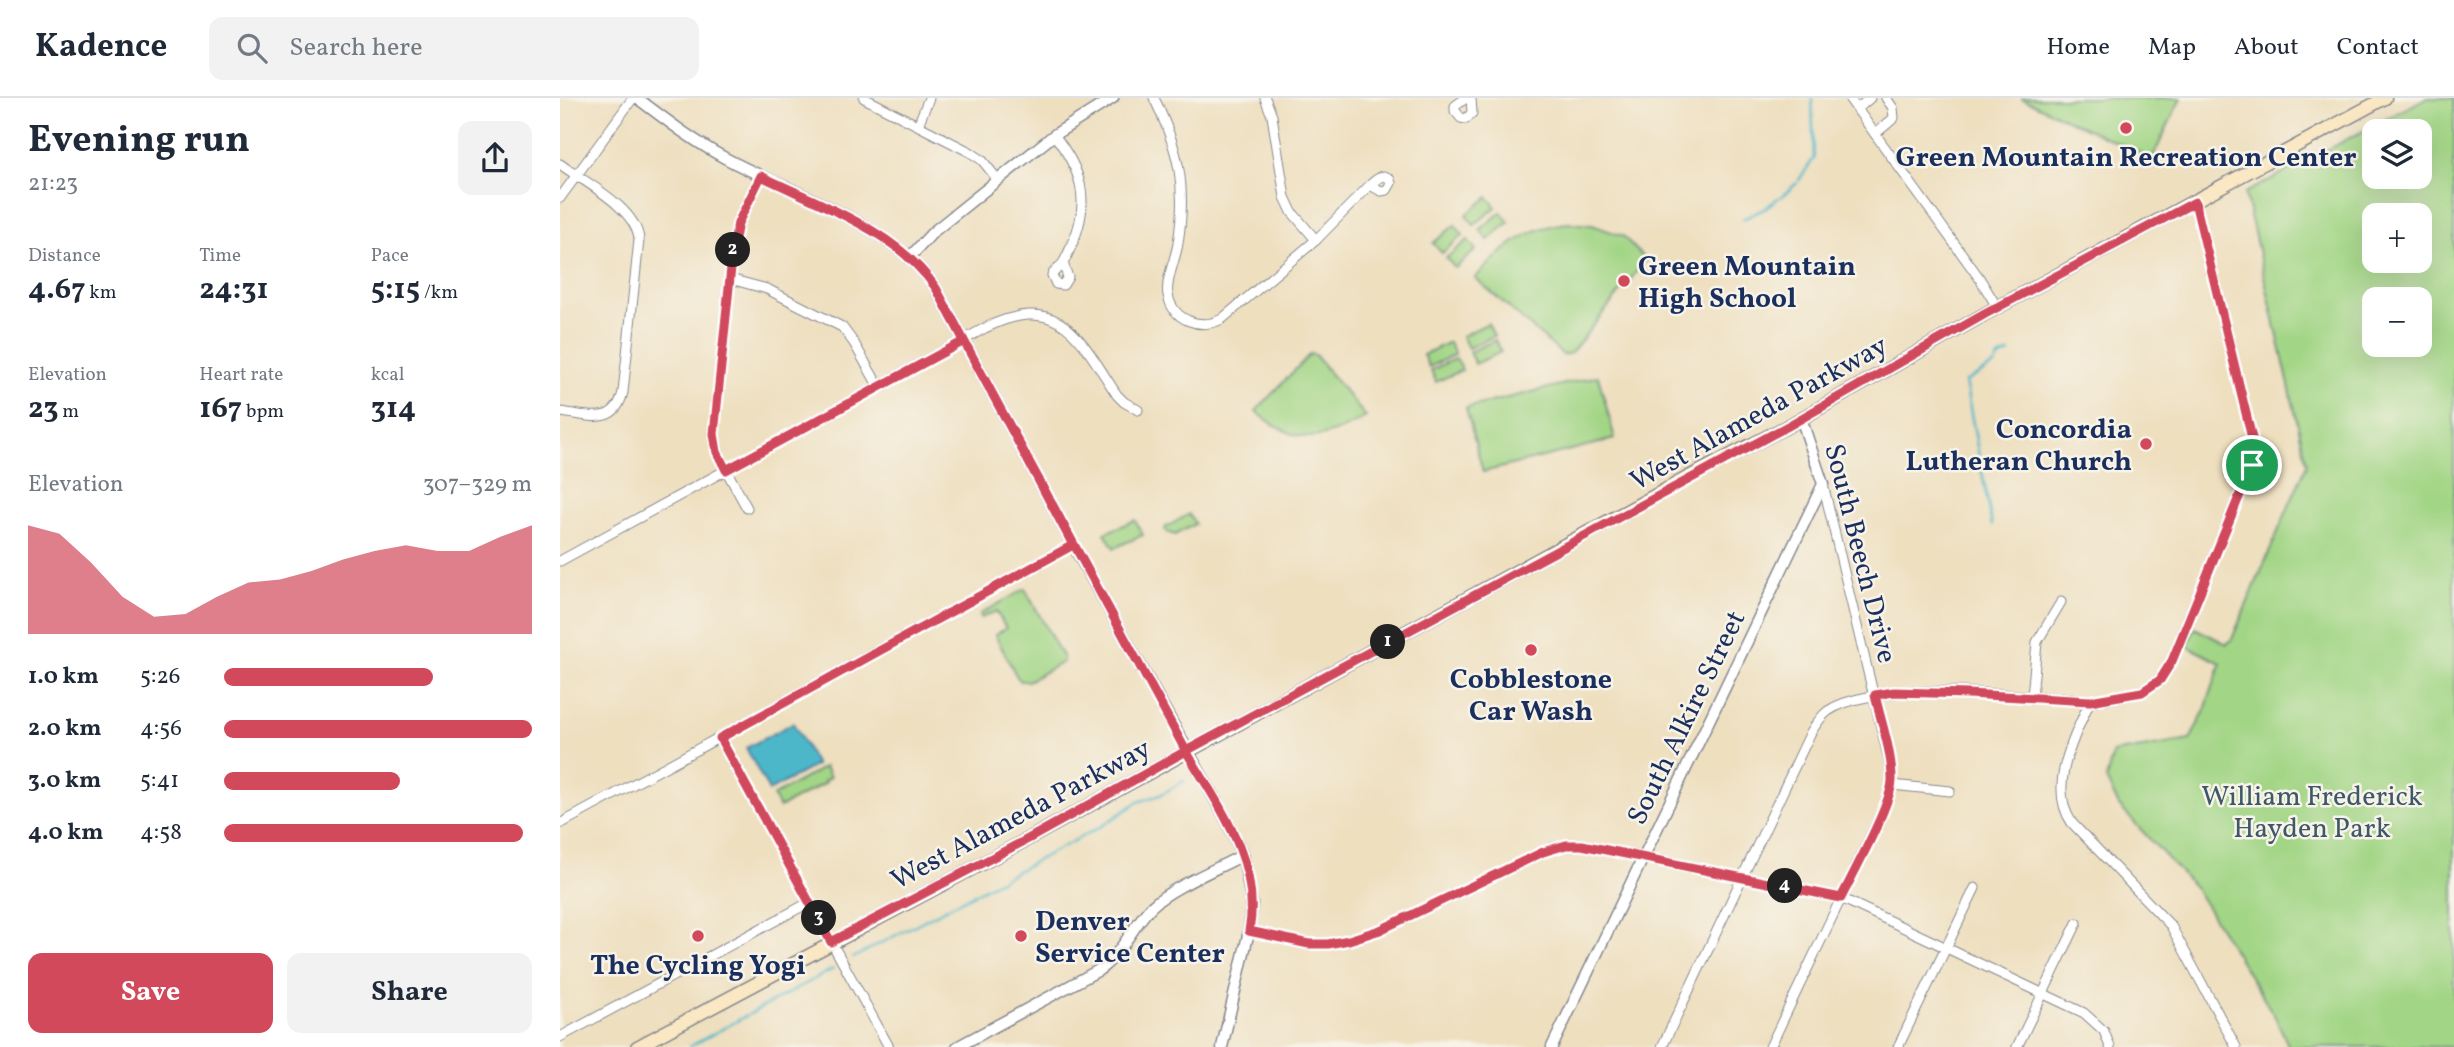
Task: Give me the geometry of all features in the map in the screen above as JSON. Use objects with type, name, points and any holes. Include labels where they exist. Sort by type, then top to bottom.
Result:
[{"type":"main road","name":"West Alameda Parkway","points":[[637,1047],[1028,839],[1801,418],[1997,307],[2385,98]]},
{"type":"street","points":[[560,198],[635,98],[710,150],[871,230],[910,257],[936,288],[1073,545],[1226,819],[1243,855],[1252,904],[1249,931],[1222,1047]]},
{"type":"street","points":[[864,98],[977,156],[998,180]]},
{"type":"street","points":[[918,125],[929,98]]},
{"type":"street","points":[[910,257],[933,232],[1054,135],[1113,98]]},
{"type":"street","points":[[1154,98],[1164,119],[1182,178],[1183,212],[1167,291],[1177,313],[1195,324],[1214,323],[1232,311],[1316,240],[1370,185]]},
{"type":"street","points":[[1265,98],[1272,116],[1285,197],[1292,212],[1316,240]]},
{"type":"street","points":[[1849,98],[1980,279],[1997,307]]},
{"type":"street","points":[[1857,109],[1870,98]]},
{"type":"street","points":[[1875,134],[1894,118],[1894,108],[1886,98]]},
{"type":"street","points":[[1054,135],[1077,171],[1082,193],[1079,226],[1063,263]]},
{"type":"street","points":[[560,164],[626,213],[636,226],[638,245],[623,392],[618,407],[610,415],[603,416],[560,412]]},
{"type":"street","points":[[747,508],[717,452],[714,434],[736,230],[761,176]]},
{"type":"street","points":[[1662,1047],[1817,722],[1833,709],[1875,695],[1894,692],[2090,701],[2142,692],[2164,675],[2186,629],[2253,460],[2251,434],[2195,202]]},
{"type":"street","points":[[730,279],[768,289],[842,327],[855,343],[879,387]]},
{"type":"street","points":[[560,561],[985,328],[1010,317],[1031,315],[1052,319],[1071,328],[1117,395],[1130,407],[1138,410]]},
{"type":"street","name":"South Beech Drive","points":[[1801,418],[1823,484],[1875,695],[1892,785]]},
{"type":"street","name":"South Alkire Street","points":[[1552,1047],[1823,484]]},
{"type":"street","points":[[560,824],[1073,545]]},
{"type":"street","points":[[2032,697],[2037,642],[2061,602]]},
{"type":"street","points":[[2090,701],[2076,734],[2062,783],[2061,800],[2065,811],[2082,834],[2171,926],[2236,1047]]},
{"type":"street","points":[[720,738],[889,1047]]},
{"type":"street","points":[[1770,1047],[1892,785],[1950,791]]},
{"type":"street","points":[[1249,931],[1309,944],[1340,943],[1380,930],[1558,846],[1582,845],[1841,898],[2043,993],[2092,1019],[2104,1031],[2110,1047]]},
{"type":"street","points":[[957,1047],[1099,970],[1114,957],[1159,900],[1243,855]]},
{"type":"street","points":[[1898,1047],[1975,888]]},
{"type":"street","points":[[560,1037],[810,902]]},
{"type":"street","points":[[2017,1047],[2077,923]]},
{"type":"green space","name":"Green Mountain Recreation Center","points":[[2021,98],[2181,98],[2152,159]]},
{"type":"green space","name":"William Frederick Hayden Park","points":[[2426,98],[2454,98],[2454,1047],[2289,1047],[2277,1020],[2195,888],[2119,806],[2106,779],[2113,753],[2190,740],[2205,710],[2221,663],[2187,646],[2195,628],[2227,644],[2232,639],[2307,464],[2245,193],[2362,132],[2362,189],[2432,189],[2432,119],[2386,119]]},
{"type":"green space","points":[[1488,197],[1496,207],[1474,225],[1466,215]]},
{"type":"green space","points":[[1501,212],[1509,222],[1488,240],[1480,230]]},
{"type":"green space","points":[[1570,223],[1592,225],[1623,236],[1646,260],[1571,353],[1563,355],[1475,278],[1517,240],[1541,229]]},
{"type":"green space","points":[[1455,225],[1463,235],[1442,253],[1433,243]]},
{"type":"green space","points":[[1468,240],[1476,250],[1455,268],[1446,258]]},
{"type":"green space","points":[[1488,323],[1494,336],[1468,348],[1462,336]]},
{"type":"green space","points":[[1495,340],[1501,352],[1475,364],[1469,352]]},
{"type":"green space","points":[[1449,342],[1455,354],[1429,367],[1423,355]]},
{"type":"green space","points":[[1310,354],[1315,355],[1366,417],[1336,432],[1310,437],[1284,431],[1256,411]]},
{"type":"green space","points":[[1456,358],[1462,370],[1436,382],[1431,370]]},
{"type":"green space","points":[[1598,376],[1615,439],[1483,472],[1466,408]]},
{"type":"green space","points":[[1189,514],[1195,524],[1175,535],[1166,532],[1165,528]]},
{"type":"green space","points":[[1135,520],[1143,535],[1114,548],[1105,533]]},
{"type":"green space","points":[[1025,589],[1063,662],[1028,681],[1021,681],[995,635],[1006,628],[996,611],[981,618],[980,614]]},
{"type":"green space","points":[[825,767],[830,777],[825,783],[779,808],[773,796]]},
{"type":"water","points":[[793,723],[816,765],[769,791],[746,748]]},
{"type":"waterway","points":[[1799,180],[1814,158],[1812,98]]},
{"type":"waterway","points":[[1781,197],[1797,183]]},
{"type":"waterway","points":[[1743,219],[1766,208],[1778,198]]},
{"type":"waterway","points":[[1992,525],[1965,382],[1995,365],[1998,358],[2010,353]]},
{"type":"waterway","points":[[853,958],[1100,827],[1138,802],[1160,795],[1184,781]]},
{"type":"waterway","points":[[689,1047],[833,969]]},
{"type":"place","name":"Green Mountain Recreation Center","points":[[2126,128]]},
{"type":"place","name":"Green Mountain High School","points":[[1624,281]]},
{"type":"place","name":"Concordia Lutheran Church","points":[[2146,444]]},
{"type":"place","name":"Cobblestone Car Wash","points":[[1531,650]]},
{"type":"place","name":"The Cycling Yogi","points":[[698,936]]},
{"type":"place","name":"Denver Service Center","points":[[1021,936]]},
{"type":"route","points":[[2252,465],[2172,661],[2160,680],[2149,689],[2127,696],[2090,701],[1968,694],[1894,692],[1875,695],[1892,785],[1841,898],[1573,844],[1552,848],[1380,930],[1349,940],[1309,944],[1249,931],[1252,904],[1243,855],[1226,819],[1186,751],[1028,839],[831,942],[720,738],[1073,545],[936,288],[929,277],[893,243],[761,176],[738,223],[734,238],[714,434],[719,459],[726,470],[964,341],[1073,545],[1186,751],[1687,478],[1788,426],[1985,314],[2195,202],[2254,447],[2252,465]]}]
